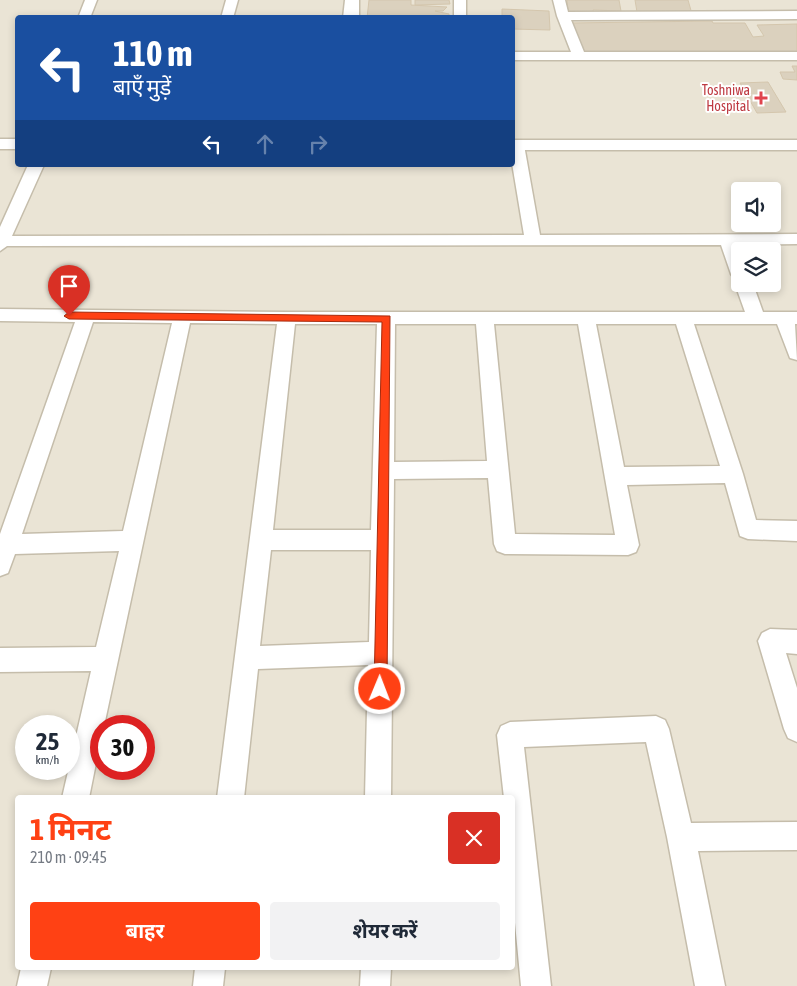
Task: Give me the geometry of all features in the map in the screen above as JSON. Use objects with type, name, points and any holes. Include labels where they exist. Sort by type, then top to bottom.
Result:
[{"type":"street","points":[[85,15],[91,0]]},
{"type":"street","points":[[228,15],[232,0]]},
{"type":"street","points":[[351,15],[352,0]]},
{"type":"street","points":[[460,0],[460,15]]},
{"type":"street","points":[[559,0],[563,16],[579,56]]},
{"type":"street","points":[[624,0],[630,16]]},
{"type":"street","points":[[698,0],[704,16]]},
{"type":"street","points":[[563,16],[797,15]]},
{"type":"street","points":[[515,56],[797,56]]},
{"type":"street","points":[[515,141],[797,132]]},
{"type":"street","points":[[0,133],[15,133]]},
{"type":"street","points":[[515,141],[797,145]]},
{"type":"street","points":[[0,144],[15,144]]},
{"type":"street","points":[[515,146],[534,240]]},
{"type":"street","points":[[35,167],[1,243],[797,239]]},
{"type":"street","points":[[727,239],[731,250]]},
{"type":"street","points":[[747,292],[756,318]]},
{"type":"street","points":[[0,315],[287,318],[791,318],[797,353]]},
{"type":"street","points":[[0,566],[86,316]]},
{"type":"street","points":[[76,795],[182,317]]},
{"type":"street","points":[[230,795],[287,318]]},
{"type":"street","points":[[378,795],[386,318]]},
{"type":"street","points":[[484,318],[505,544],[628,545],[586,318]]},
{"type":"street","points":[[683,318],[733,474],[748,529],[797,531]]},
{"type":"street","points":[[384,471],[498,468]]},
{"type":"street","points":[[615,476],[733,474]]},
{"type":"street","points":[[260,540],[383,540]]},
{"type":"street","points":[[7,544],[132,541]]},
{"type":"street","points":[[797,642],[770,642],[797,730]]},
{"type":"street","points":[[246,658],[381,653]]},
{"type":"street","points":[[0,660],[107,658]]},
{"type":"street","points":[[514,795],[510,735],[656,728],[681,837],[710,986]]},
{"type":"street","points":[[515,810],[517,840],[536,986]]},
{"type":"street","points":[[681,837],[797,836]]},
{"type":"street","points":[[32,986],[36,970]]},
{"type":"street","points":[[208,986],[210,970]]},
{"type":"street","points":[[375,986],[376,970]]},
{"type":"shaded area","points":[[0,0],[797,0],[797,986],[0,986]]},
{"type":"building","points":[[369,0],[411,0],[411,5],[447,7],[443,11],[435,11],[449,14],[449,15],[367,15]]},
{"type":"building","points":[[415,0],[449,0],[450,4],[415,5]]},
{"type":"building","points":[[567,0],[619,0],[621,11],[593,10],[594,15],[568,13]]},
{"type":"building","points":[[635,0],[688,0],[692,14],[637,12]]},
{"type":"building","points":[[502,9],[549,11],[550,30],[515,29],[515,15],[502,15]]},
{"type":"building","points":[[712,21],[713,23],[745,23],[753,37],[764,36],[757,25],[797,24],[797,52],[579,55],[570,23]]},
{"type":"building","points":[[792,66],[797,66],[797,80],[783,79],[780,72],[795,72]]},
{"type":"building","points":[[768,82],[786,112],[757,113],[740,83]]},
{"type":"place","name":"Toshniwa Hospital","points":[[761,98]]},
{"type":"route","points":[[69,316],[386,318],[380,689]]}]
